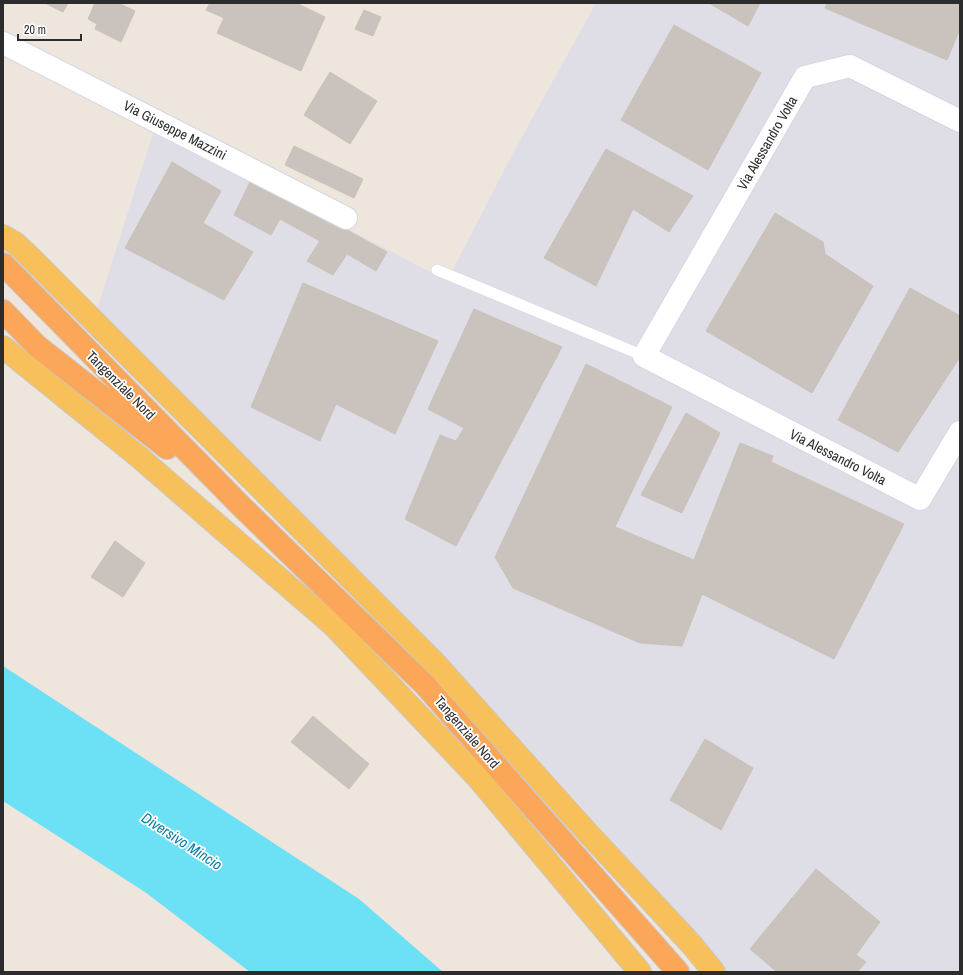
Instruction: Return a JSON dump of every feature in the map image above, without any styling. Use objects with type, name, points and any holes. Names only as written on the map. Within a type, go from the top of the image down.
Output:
[{"type":"highway","name":"Tangenziale Nord","points":[[3,264],[241,506],[425,685],[678,972]]},
{"type":"highway","name":"Tangenziale Nord","points":[[3,311],[37,346],[241,506]]},
{"type":"main road","points":[[3,236],[15,243],[31,258],[436,664],[587,832],[692,945],[714,972]]},
{"type":"main road","points":[[3,347],[139,457],[334,626],[478,778],[640,972]]},
{"type":"street","name":"Via Giuseppe Mazzini","points":[[3,43],[346,218]]},
{"type":"street","name":"Via Alessandro Volta","points":[[960,121],[850,66],[805,77],[644,356],[920,499],[960,432]]},
{"type":"lane","name":"Via Alessandro Volta","points":[[438,270],[644,356]]},
{"type":"shaded area","points":[[596,3],[960,3],[960,972],[727,972],[703,941],[464,677],[95,316],[155,127],[447,281],[512,155]]},
{"type":"water","name":"Diversivo Mincio","points":[[3,666],[359,899],[443,972],[250,972],[145,892],[3,801]]},
{"type":"building","points":[[45,3],[68,3],[63,12]]},
{"type":"building","points":[[95,3],[118,3],[135,11],[121,42],[95,29],[97,24],[88,19]]},
{"type":"building","points":[[210,3],[231,3],[224,18],[206,10]]},
{"type":"building","points":[[231,3],[296,3],[325,17],[301,71],[217,33]]},
{"type":"building","points":[[709,3],[760,3],[748,26]]},
{"type":"building","points":[[827,3],[960,3],[960,29],[947,60],[825,8]]},
{"type":"building","points":[[364,10],[381,17],[373,36],[355,29]]},
{"type":"building","points":[[674,25],[761,73],[708,170],[621,120]]},
{"type":"building","points":[[330,72],[377,101],[350,144],[304,115]]},
{"type":"building","points":[[294,146],[363,179],[354,198],[285,165]]},
{"type":"building","points":[[606,149],[693,196],[669,232],[633,209],[596,286],[544,258]]},
{"type":"building","points":[[172,162],[221,191],[203,223],[253,252],[224,300],[125,248]]},
{"type":"building","points":[[252,178],[387,252],[376,271],[347,254],[333,275],[307,261],[320,241],[280,219],[271,235],[234,215]]},
{"type":"building","points":[[775,213],[823,242],[825,254],[873,286],[812,393],[706,331]]},
{"type":"building","points":[[303,283],[438,341],[395,434],[336,404],[320,441],[251,407]]},
{"type":"building","points":[[910,288],[960,316],[960,357],[898,452],[838,420]]},
{"type":"building","points":[[474,309],[562,347],[456,546],[405,519],[440,435],[456,441],[464,428],[428,409]]},
{"type":"building","points":[[586,364],[672,407],[615,527],[694,560],[740,443],[773,456],[771,462],[904,524],[834,659],[702,594],[682,646],[640,643],[513,588],[495,557]]},
{"type":"building","points":[[686,413],[720,433],[682,513],[641,495]]},
{"type":"building","points":[[115,541],[145,563],[123,597],[91,577]]},
{"type":"building","points":[[313,716],[369,764],[349,789],[291,742]]},
{"type":"building","points":[[705,739],[753,768],[721,830],[670,800]]},
{"type":"building","points":[[816,869],[880,922],[856,955],[866,962],[857,972],[777,972],[750,949]]}]
